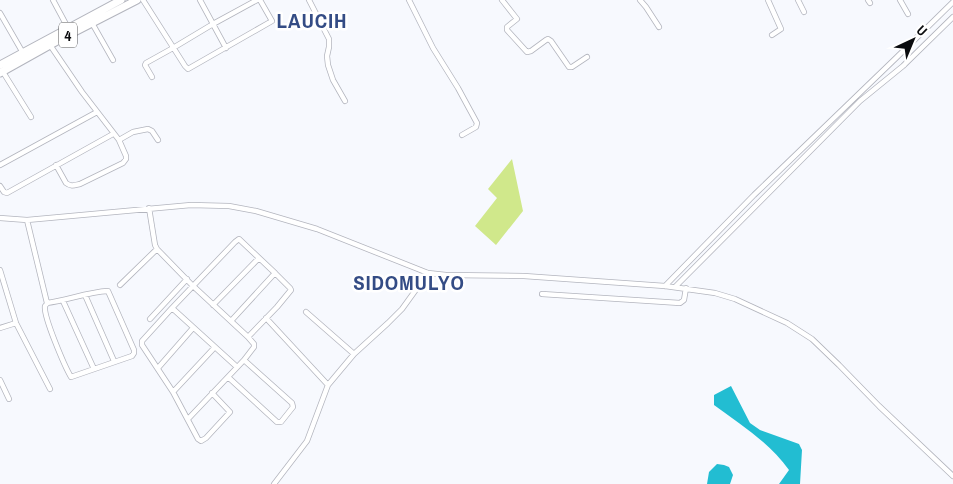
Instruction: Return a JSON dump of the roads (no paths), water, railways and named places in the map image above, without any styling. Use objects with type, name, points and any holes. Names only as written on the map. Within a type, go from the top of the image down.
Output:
[{"type":"highway","name":"4","points":[[1,70],[22,53],[121,0]]},
{"type":"highway","name":"4","points":[[1,70],[137,0]]},
{"type":"street","points":[[53,0],[68,28]]},
{"type":"street","points":[[143,0],[173,48],[188,69],[272,21],[259,0],[213,24],[173,48],[146,63],[145,66],[152,77]]},
{"type":"street","points":[[200,0],[226,48]]},
{"type":"street","points":[[309,0],[329,39],[328,65],[345,101]]},
{"type":"street","points":[[409,0],[477,123],[476,127],[462,135]]},
{"type":"street","points":[[502,0],[516,19],[507,27],[507,30],[527,52],[531,52],[548,40],[551,41],[569,67],[587,57]]},
{"type":"street","points":[[640,0],[659,27]]},
{"type":"street","points":[[768,0],[781,29],[772,35]]},
{"type":"street","points":[[798,0],[804,12]]},
{"type":"street","points":[[900,0],[908,14]]},
{"type":"street","points":[[665,286],[953,2]]},
{"type":"street","points":[[0,13],[22,53]]},
{"type":"street","points":[[675,287],[860,101],[903,66],[953,17]]},
{"type":"street","points":[[92,23],[113,60]]},
{"type":"street","points":[[50,44],[97,112],[119,140],[126,154],[125,161],[80,184],[69,185],[66,183],[56,165]]},
{"type":"street","points":[[896,58],[903,66]]},
{"type":"street","points":[[1,70],[31,117]]},
{"type":"street","points":[[0,165],[97,112]]},
{"type":"street","points":[[119,140],[133,132],[148,129],[152,131],[158,140]]},
{"type":"street","points":[[0,186],[7,193],[113,134]]},
{"type":"street","points":[[786,165],[791,170]]},
{"type":"street","points":[[0,218],[27,220],[149,208],[200,205],[229,206],[256,211],[317,229],[428,273],[524,276],[665,286],[715,293],[735,299],[787,323],[812,340],[953,476]]},
{"type":"street","points":[[149,208],[157,249],[192,285],[248,337],[254,347],[188,419]]},
{"type":"street","points":[[27,220],[47,303],[45,306],[50,330],[70,376],[73,377],[132,356],[134,352],[108,290],[47,303]]},
{"type":"street","points":[[212,393],[230,410],[229,414],[202,441],[198,439],[158,368],[142,348],[142,341],[192,285],[238,239],[290,288],[248,337]]},
{"type":"street","points":[[120,286],[157,249]]},
{"type":"street","points":[[213,305],[259,258]]},
{"type":"street","points":[[0,270],[1,279],[16,322],[50,390]]},
{"type":"street","points":[[231,321],[275,273]]},
{"type":"street","points":[[274,484],[307,441],[328,386],[354,354],[402,309],[428,273]]},
{"type":"street","points":[[150,319],[187,279]]},
{"type":"street","points":[[542,294],[680,303],[684,300],[686,288]]},
{"type":"street","points":[[84,295],[114,361]]},
{"type":"street","points":[[62,301],[94,369]]},
{"type":"street","points":[[172,308],[237,367]]},
{"type":"street","points":[[306,312],[354,354]]},
{"type":"street","points":[[266,318],[328,386]]},
{"type":"street","points":[[0,328],[16,322]]},
{"type":"street","points":[[158,368],[193,328]]},
{"type":"street","points":[[173,392],[215,347]]},
{"type":"street","points":[[228,377],[277,422],[281,422],[293,407],[292,403],[244,360]]},
{"type":"street","points":[[0,380],[9,399]]},
{"type":"water","points":[[731,386],[750,423],[760,430],[799,444],[802,450],[800,484],[779,484],[789,470],[781,460],[754,434],[714,405],[714,395]]},
{"type":"water","points":[[717,464],[729,467],[733,475],[730,484],[707,484],[709,472]]},
{"type":"district","name":"LAUCIH","points":[[312,20]]},
{"type":"district","name":"SIDOMULYO","points":[[409,282]]}]
